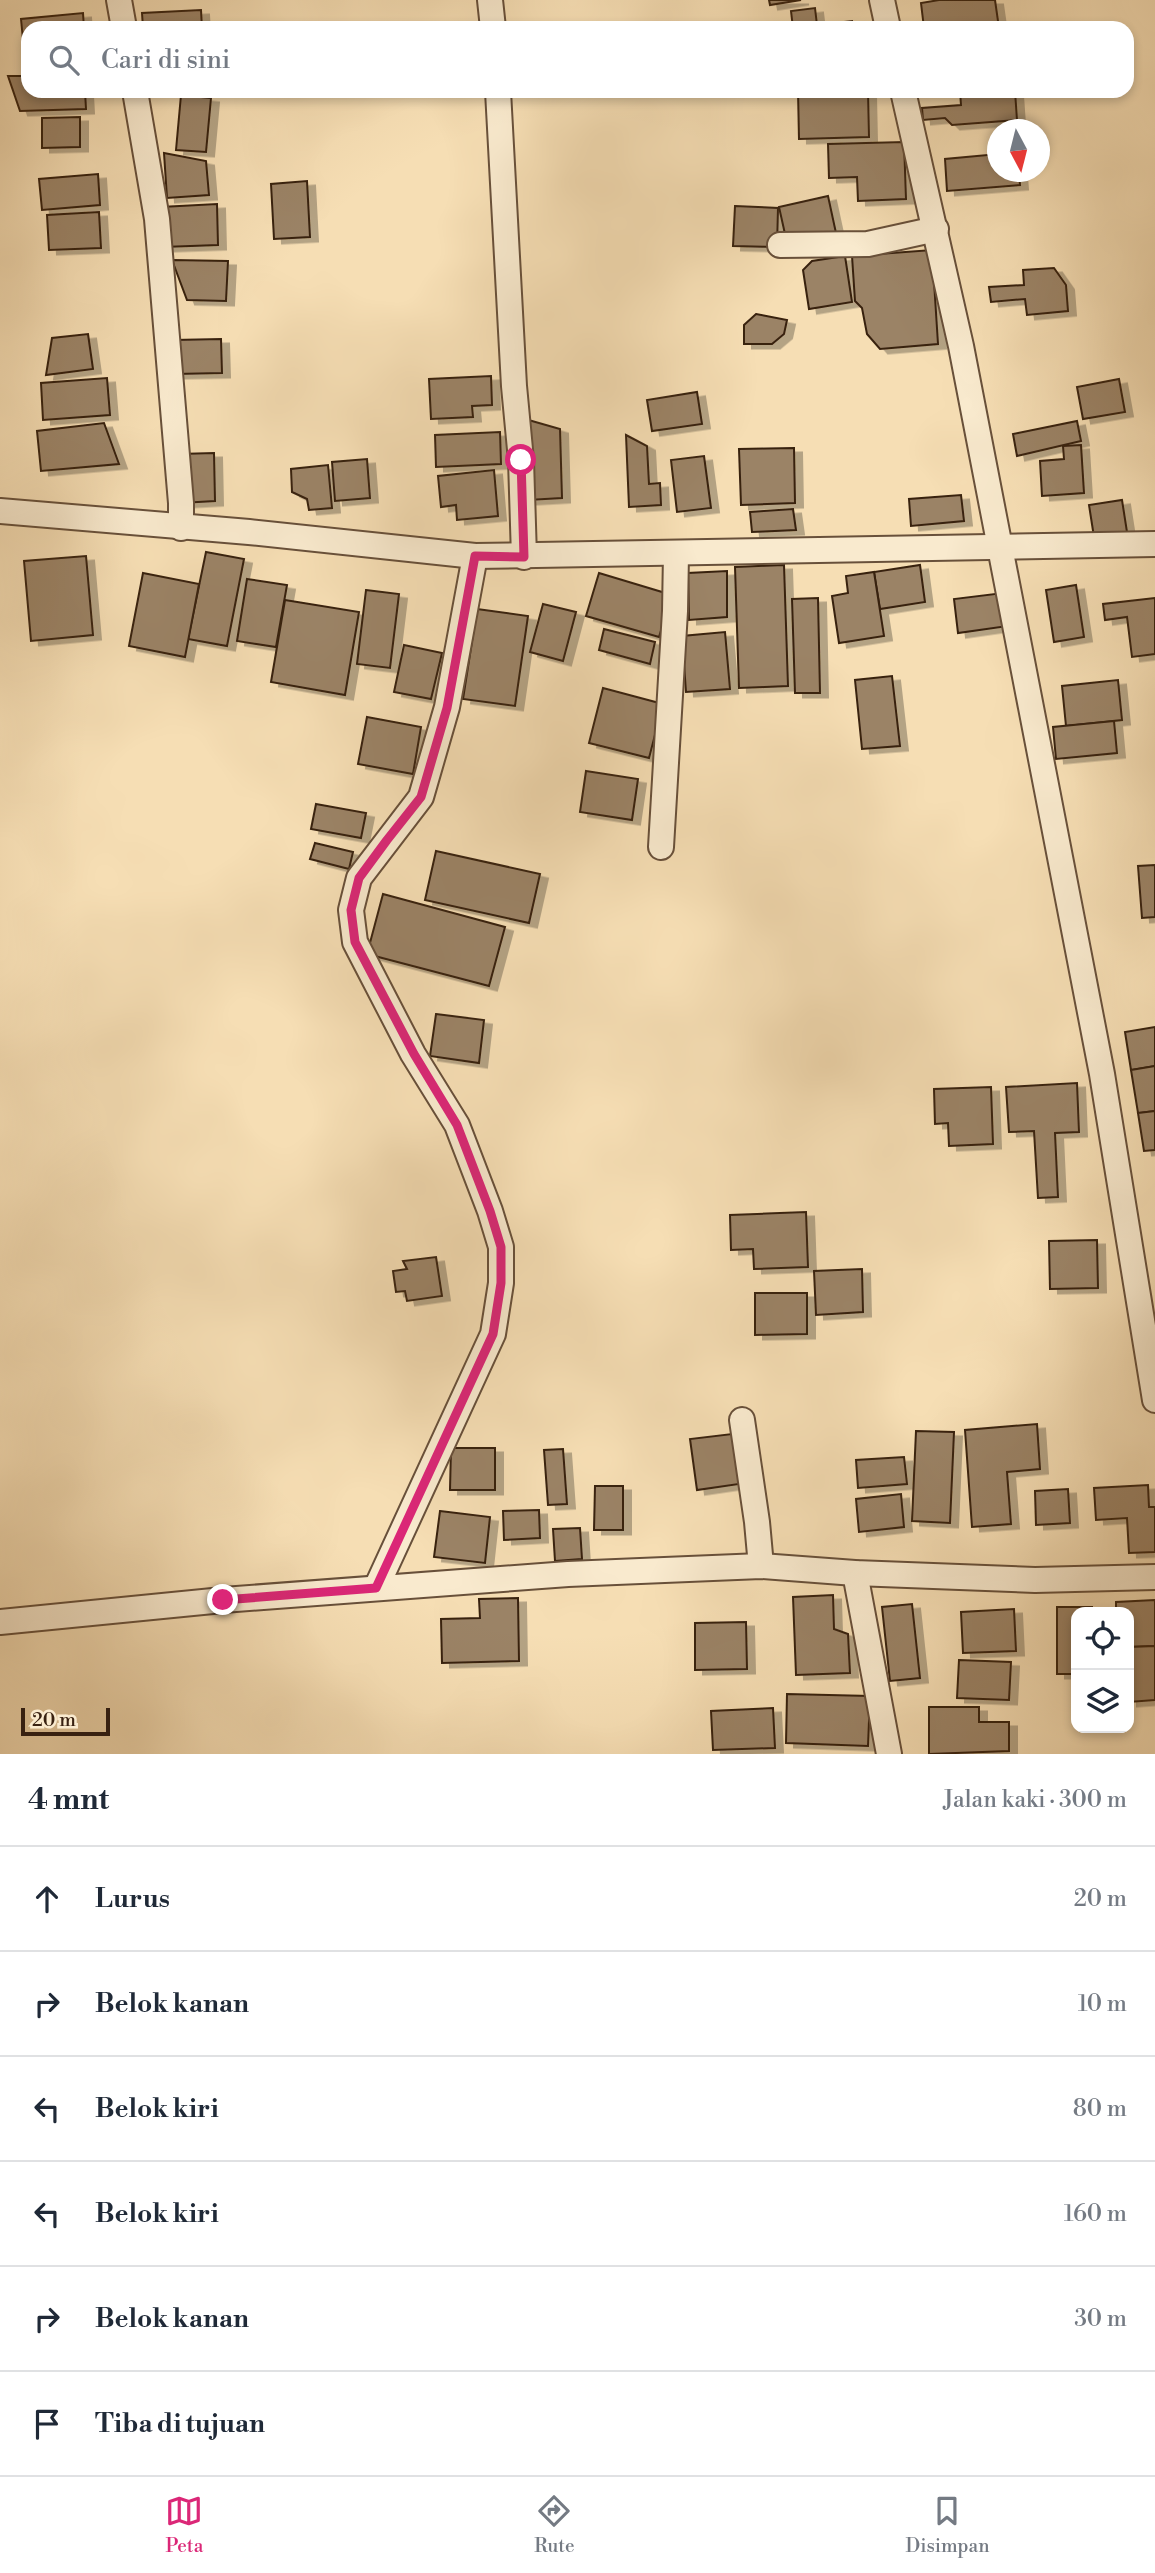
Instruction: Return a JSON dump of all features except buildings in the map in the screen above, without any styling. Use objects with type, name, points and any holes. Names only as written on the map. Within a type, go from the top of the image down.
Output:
[{"type":"street","points":[[119,0],[123,21]]},
{"type":"street","points":[[490,0],[492,21]]},
{"type":"street","points":[[882,0],[886,21]]},
{"type":"street","points":[[136,98],[157,219],[181,528]]},
{"type":"street","points":[[498,98],[514,386],[521,460],[524,557]]},
{"type":"street","points":[[905,98],[936,229],[1001,547],[1102,1074],[1155,1400]]},
{"type":"street","points":[[780,245],[868,244],[936,229]]},
{"type":"street","points":[[0,511],[475,556],[1155,544]]},
{"type":"street","points":[[661,847],[676,554]]},
{"type":"street","points":[[376,1588],[493,1334],[501,1283],[501,1247],[457,1125],[414,1054],[355,942],[351,910],[359,878],[421,797],[447,708],[475,556]]},
{"type":"street","points":[[742,1420],[761,1566]]},
{"type":"street","points":[[0,1622],[376,1588],[568,1574],[761,1566],[855,1573],[1035,1580],[1155,1577]]},
{"type":"street","points":[[855,1573],[888,1754]]},
{"type":"route","points":[[223,1600],[376,1588],[493,1334],[501,1283],[501,1247],[490,1211],[457,1125],[414,1054],[355,942],[351,910],[359,878],[421,797],[447,708],[475,556],[524,557],[521,460]]}]
